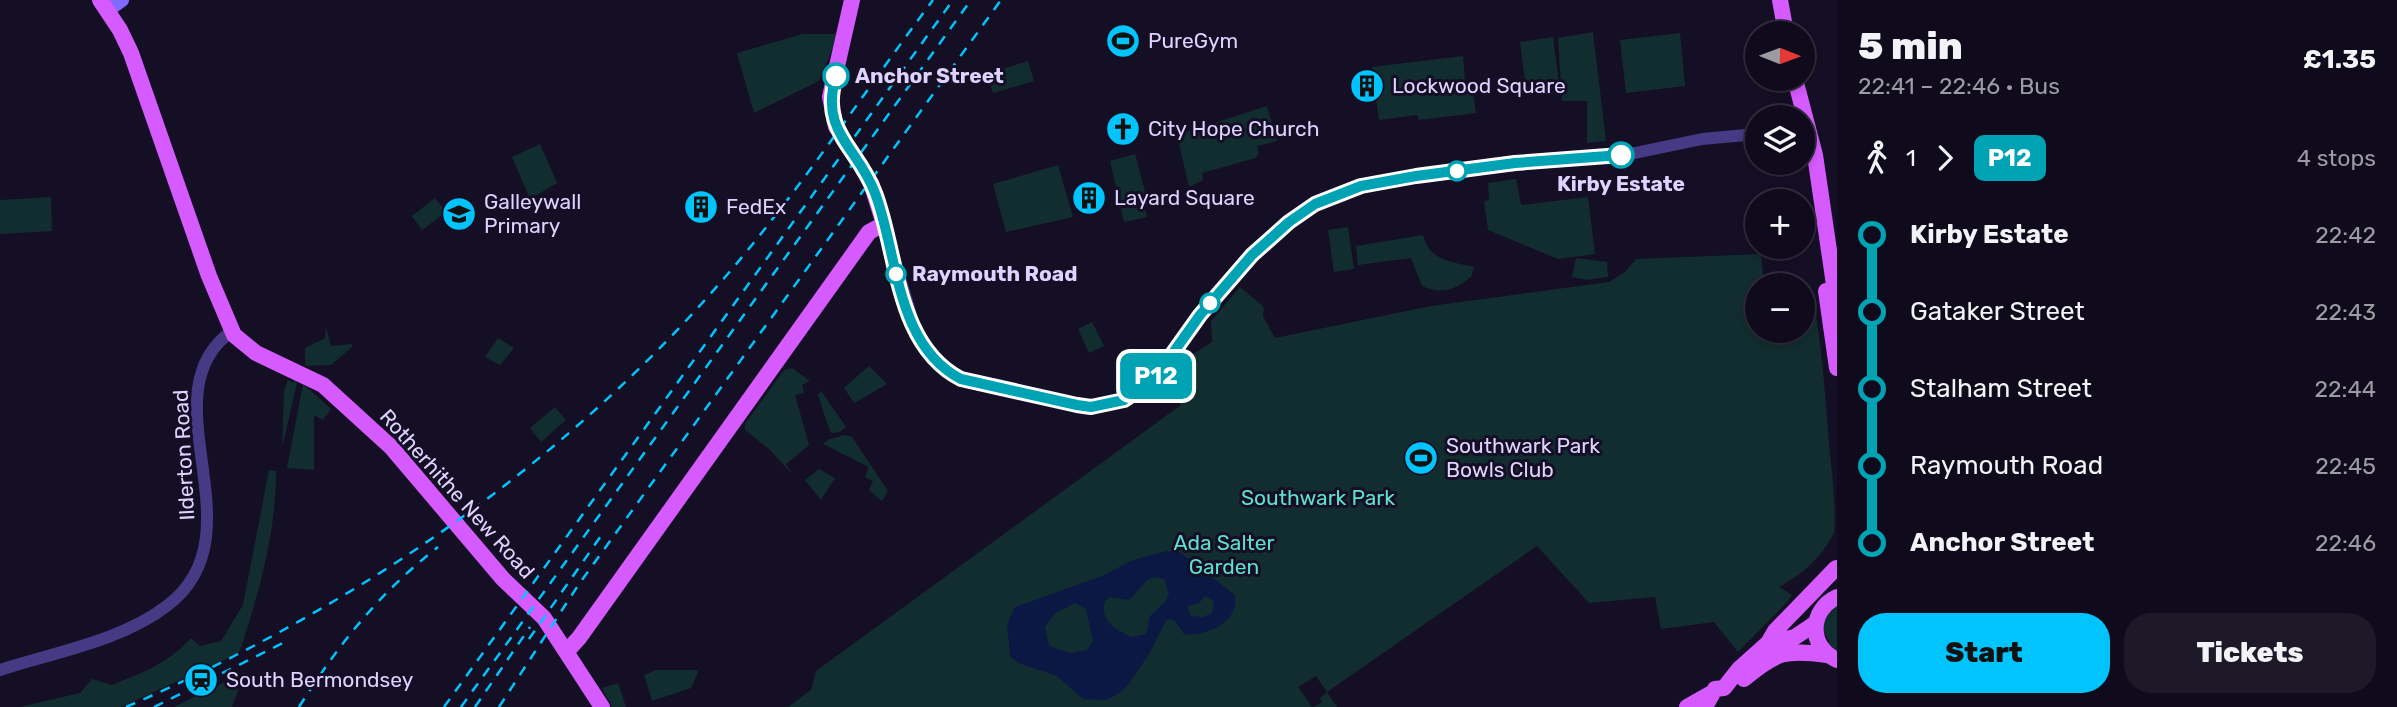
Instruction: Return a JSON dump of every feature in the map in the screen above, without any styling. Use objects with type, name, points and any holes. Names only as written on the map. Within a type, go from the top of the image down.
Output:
[{"type":"main road","points":[[104,5],[122,0]]},
{"type":"main road","points":[[836,127],[830,97],[852,0]]},
{"type":"main road","points":[[1771,0],[1775,21]]},
{"type":"main road","points":[[1780,0],[1784,21]]},
{"type":"main road","name":"Rotherhithe New Road","points":[[104,5],[124,37],[136,64],[208,276],[232,331],[256,353],[323,385],[391,447],[503,579],[544,618],[568,650],[602,707]]},
{"type":"main road","points":[[1815,155],[1837,305]]},
{"type":"main road","points":[[1809,175],[1837,368]]},
{"type":"main road","points":[[568,650],[869,232],[884,223],[872,183]]},
{"type":"main road","points":[[1768,643],[1795,637],[1815,623],[1837,567]]},
{"type":"main road","points":[[1715,696],[1837,567]]},
{"type":"main road","points":[[1823,607],[1837,597]]},
{"type":"main road","points":[[1815,623],[1817,639],[1833,661]]},
{"type":"main road","points":[[1686,707],[1715,696],[1745,678],[1765,661],[1784,652],[1833,661]]},
{"type":"street","points":[[884,223],[914,325],[926,348],[947,371],[971,382],[1091,407],[1124,400],[1144,389],[1206,307],[1252,255],[1299,214],[1331,196],[1361,186],[1416,176],[1515,163],[1635,153],[1702,139],[1745,135]]},
{"type":"street","name":"Ilderton Road","points":[[0,670],[138,624],[170,604],[186,585],[201,558],[208,530],[207,490],[197,408],[198,387],[211,354],[232,331]]},
{"type":"green space","points":[[1593,32],[1606,141],[1587,143],[1587,101],[1562,101],[1558,38]]},
{"type":"green space","points":[[1680,33],[1685,86],[1626,93],[1620,40]]},
{"type":"green space","points":[[803,34],[836,34],[819,81],[754,113],[737,53]]},
{"type":"green space","points":[[1553,37],[1560,91],[1527,95],[1520,42]]},
{"type":"green space","points":[[1463,56],[1465,82],[1471,81],[1476,113],[1419,120],[1417,115],[1379,120],[1372,67]]},
{"type":"green space","points":[[1028,61],[1034,81],[993,93],[987,74]]},
{"type":"green space","points":[[1267,106],[1277,141],[1257,146],[1259,153],[1256,158],[1202,173],[1203,180],[1189,187],[1177,135]]},
{"type":"green space","points":[[540,144],[557,183],[530,199],[512,157]]},
{"type":"green space","points":[[1135,154],[1148,203],[1131,208],[1144,205],[1147,217],[1124,222],[1110,161]]},
{"type":"green space","points":[[1058,165],[1073,217],[1006,232],[993,184]]},
{"type":"green space","points":[[1516,179],[1521,205],[1588,197],[1595,254],[1558,259],[1488,230],[1484,201],[1489,200],[1488,183]]},
{"type":"green space","points":[[51,197],[52,231],[0,234],[0,200]]},
{"type":"green space","points":[[435,198],[446,212],[422,230],[412,216]]},
{"type":"green space","points":[[1348,227],[1354,269],[1334,272],[1328,230]]},
{"type":"green space","points":[[1423,235],[1430,250],[1442,259],[1474,267],[1471,277],[1442,291],[1422,286],[1411,258],[1358,265],[1356,246]]},
{"type":"green space","name":"Southwark Park","points":[[1745,255],[1745,259],[1761,259],[1763,273],[1745,273],[1745,343],[1815,343],[1816,314],[1833,482],[1834,532],[1811,564],[1779,587],[1792,595],[1788,601],[1738,652],[1714,622],[1661,629],[1655,597],[1589,603],[1537,546],[1327,692],[1316,676],[1298,687],[1312,707],[788,707],[811,690],[816,671],[1181,405],[1165,386],[1189,353],[1193,354],[1212,342],[1211,321],[1240,287],[1264,307],[1263,316],[1275,338],[1431,306],[1609,282],[1625,272],[1636,259]]},
{"type":"green space","points":[[1576,258],[1607,262],[1608,277],[1587,280],[1572,277]]},
{"type":"green space","points":[[1092,322],[1104,346],[1089,353],[1078,329]]},
{"type":"green space","points":[[326,327],[331,346],[352,344],[352,347],[331,365],[305,366],[305,348],[325,338]]},
{"type":"green space","points":[[498,338],[514,348],[500,365],[485,357]]},
{"type":"green space","points":[[869,366],[887,384],[854,403],[844,388]]},
{"type":"green space","points":[[792,368],[810,381],[802,385],[804,393],[795,395],[809,445],[786,464],[792,474],[769,449],[745,430],[745,424],[784,370]]},
{"type":"green space","points":[[294,379],[297,383],[282,448],[284,391],[288,380],[294,383]]},
{"type":"green space","points":[[303,384],[331,409],[323,420],[314,415],[314,470],[287,468]]},
{"type":"green space","points":[[821,391],[846,427],[840,432],[830,431],[818,395]]},
{"type":"green space","points":[[555,407],[566,420],[541,442],[530,428]]},
{"type":"green space","points":[[845,435],[852,437],[888,491],[882,501],[869,490],[873,481],[865,477],[869,467],[823,444],[829,439]]},
{"type":"green space","points":[[819,469],[835,478],[821,500],[805,480]]},
{"type":"green space","points":[[269,470],[276,471],[270,540],[239,653],[121,707],[20,707],[80,693],[92,679],[112,685],[123,681],[164,661],[191,638],[200,646],[221,641],[243,605]]},
{"type":"green space","points":[[1837,602],[1837,656],[1826,644],[1829,641],[1819,623]]},
{"type":"green space","points":[[656,670],[698,672],[691,688],[652,701],[644,675]]},
{"type":"green space","points":[[245,672],[232,707],[174,707]]},
{"type":"green space","points":[[618,683],[626,707],[612,707],[602,688]]},
{"type":"green space","points":[[1327,692],[1337,707],[1314,707],[1322,702],[1320,698]]},
{"type":"water","points":[[1166,551],[1179,552],[1206,572],[1206,577],[1210,576],[1235,595],[1232,613],[1220,626],[1193,634],[1184,634],[1174,620],[1166,620],[1149,654],[1128,685],[1105,700],[1083,699],[1057,676],[1018,663],[1010,656],[1007,624],[1015,607],[1102,576],[1133,560]],"holes":[[[1154,577],[1164,579],[1169,593],[1165,602],[1150,616],[1146,634],[1131,637],[1110,624],[1105,614],[1105,601],[1110,597],[1130,600],[1147,580]],[[1205,596],[1214,601],[1212,613],[1203,617],[1191,616],[1187,606],[1199,603]],[[1075,603],[1086,609],[1093,641],[1087,650],[1070,653],[1049,646],[1045,627],[1055,613]]]},
{"type":"tunnel","points":[[836,127],[871,183]]},
{"type":"railway","points":[[126,707],[211,668],[293,625],[373,577],[450,526],[525,470],[596,410],[663,345],[754,243],[933,0]]},
{"type":"railway","points":[[444,707],[953,0]]},
{"type":"railway","points":[[461,707],[971,0]]},
{"type":"railway","points":[[499,707],[579,584],[1001,0]]},
{"type":"railway","points":[[529,639],[603,533]]},
{"type":"railway","points":[[299,707],[361,621],[397,582],[438,547]]},
{"type":"railway","points":[[475,707],[530,627]]},
{"type":"railway","points":[[154,707],[289,640]]},
{"type":"bus line","name":"P12","points":[[836,76],[830,97],[835,124],[872,183],[908,311],[926,348],[947,371],[961,379],[1091,407],[1124,400],[1144,389],[1153,381],[1212,300],[1252,255],[1299,214],[1331,196],[1361,186],[1438,173],[1515,163],[1621,155]]},
{"type":"place","name":"PureGym","points":[[1123,41]]},
{"type":"place","name":"Anchor Street","points":[[836,76]]},
{"type":"place","name":"Lockwood Square","points":[[1367,86]]},
{"type":"place","name":"City Hope Church","points":[[1123,129]]},
{"type":"place","name":"Kirby Estate","points":[[1621,155]]},
{"type":"place","name":"Layard Square","points":[[1089,198]]},
{"type":"place","name":"FedEx","points":[[701,207]]},
{"type":"place","name":"Galleywall Primary","points":[[459,214]]},
{"type":"place","name":"Raymouth Road","points":[[896,274]]},
{"type":"place","name":"Southwark Park Bowls Club","points":[[1421,458]]},
{"type":"place","name":"South Bermondsey","points":[[201,680]]},
{"type":"park label","name":"Ada Salter Garden","points":[[1224,555]]}]
